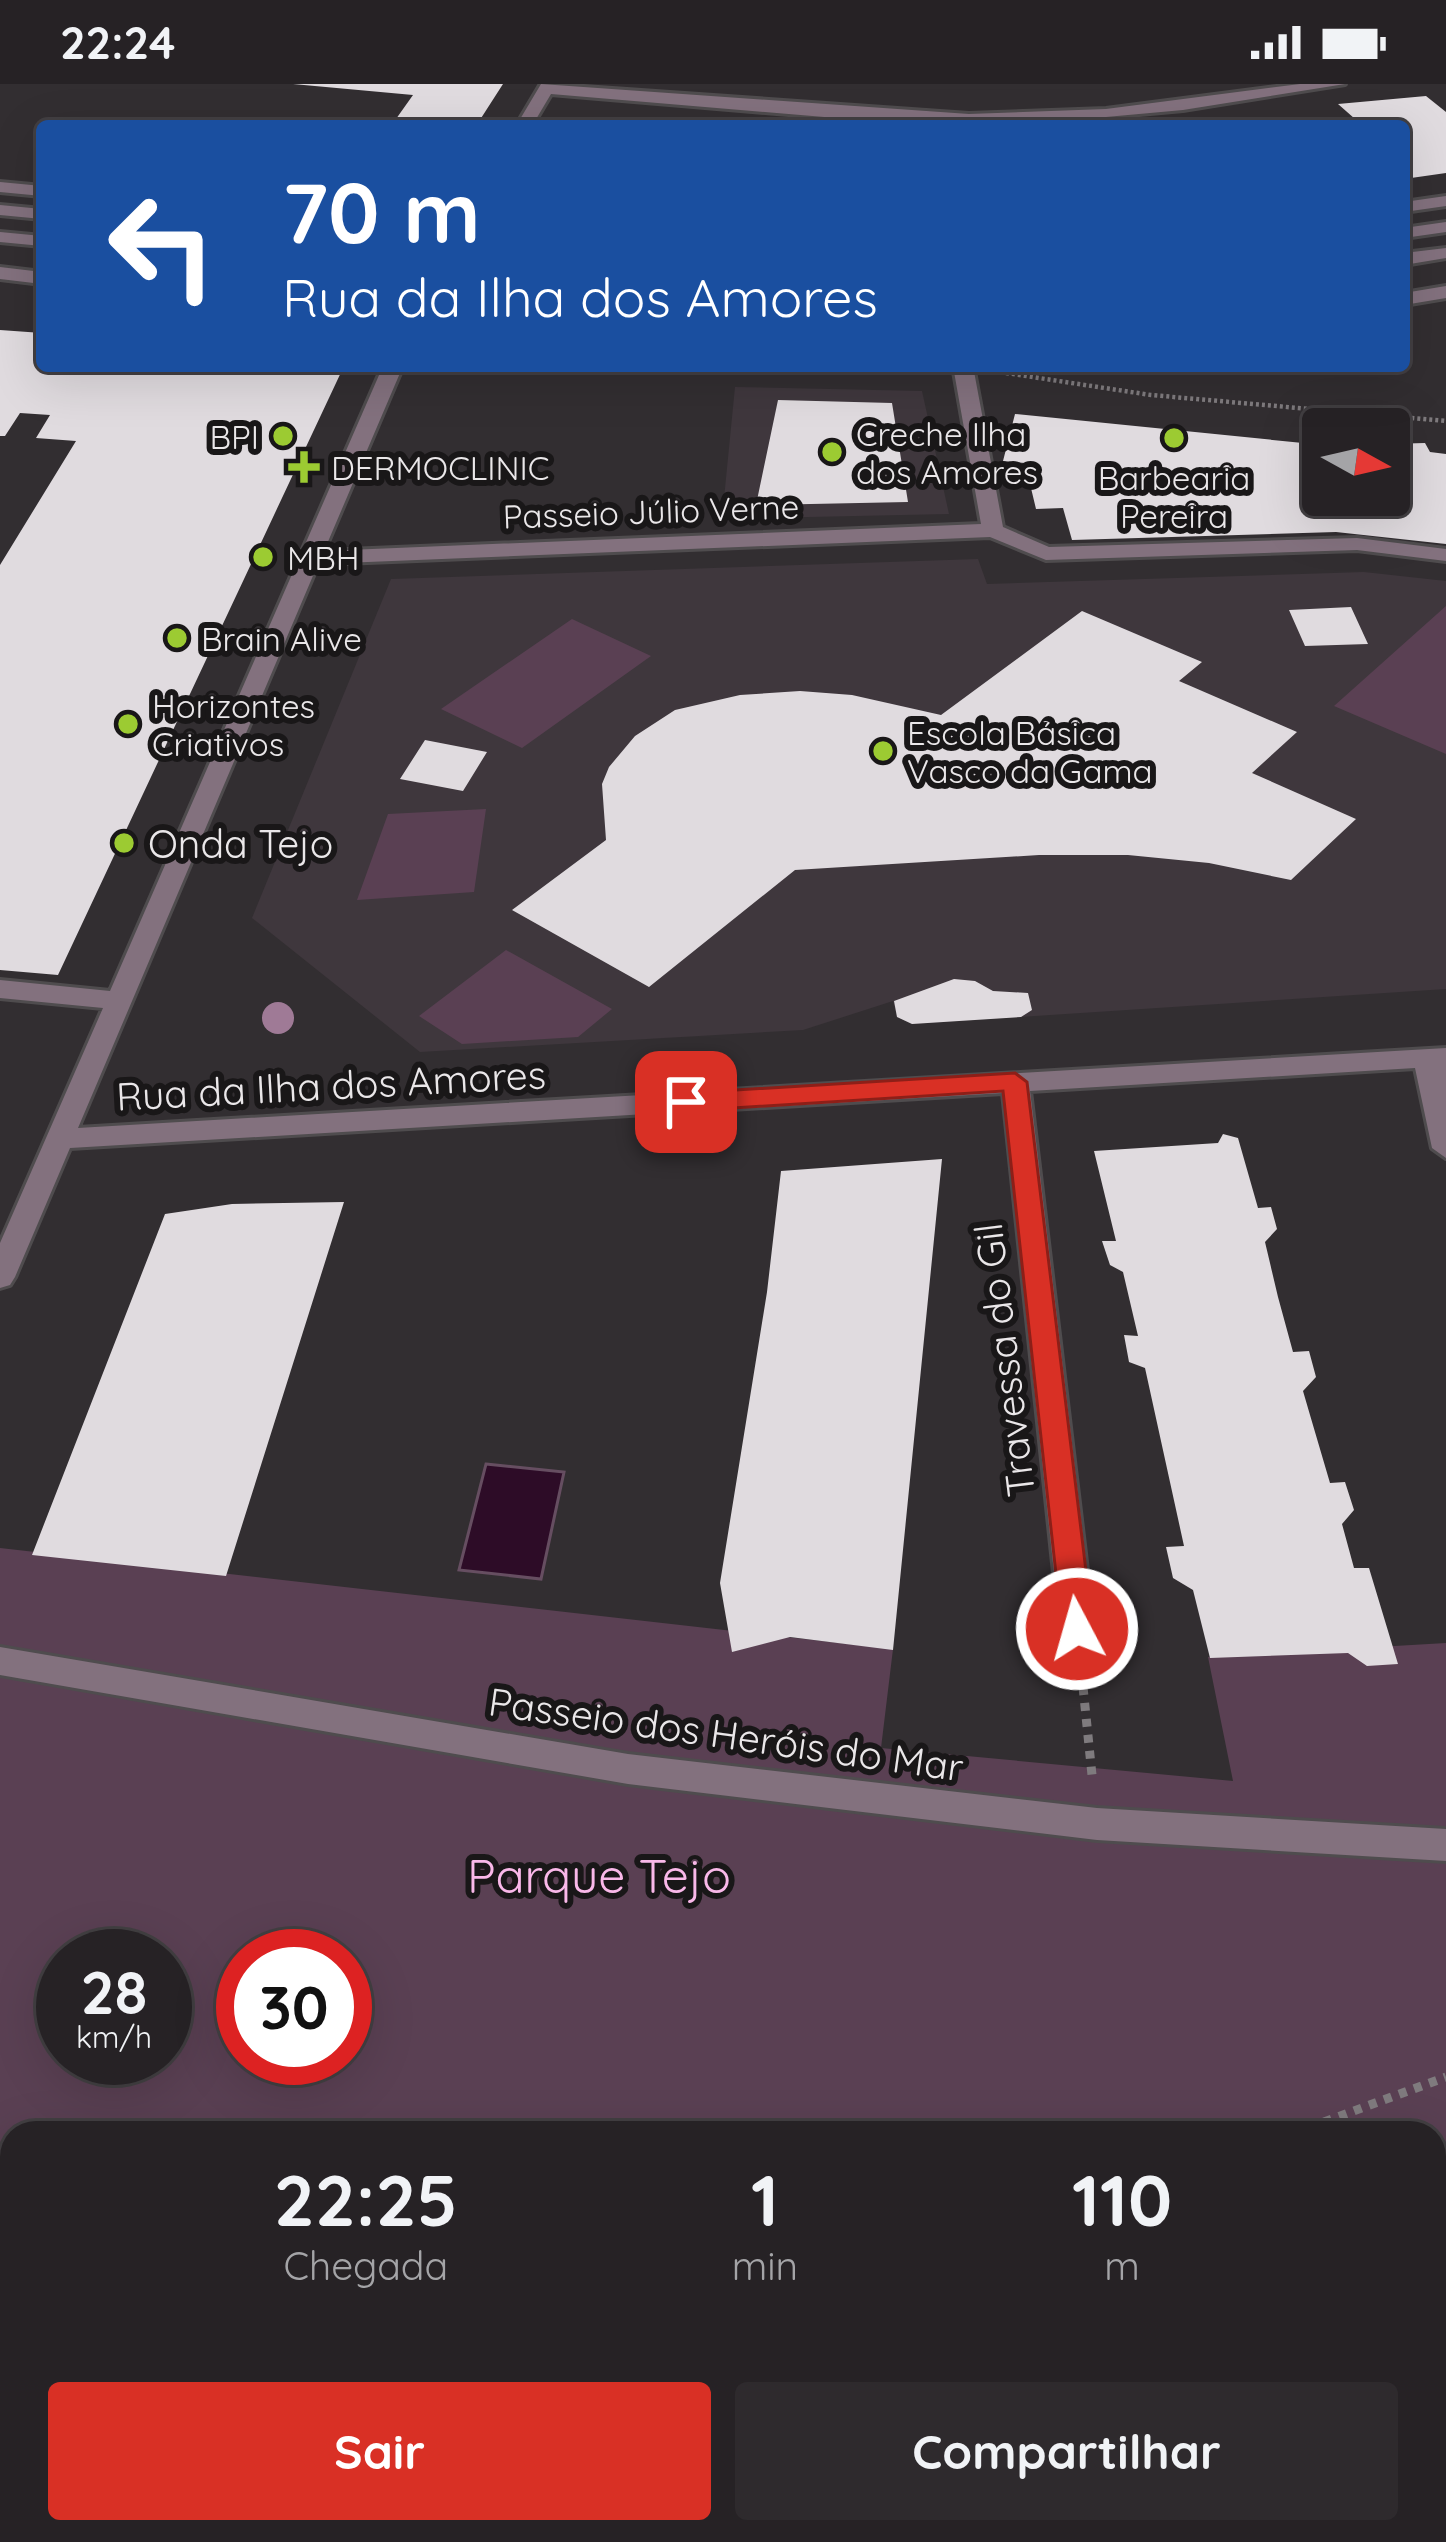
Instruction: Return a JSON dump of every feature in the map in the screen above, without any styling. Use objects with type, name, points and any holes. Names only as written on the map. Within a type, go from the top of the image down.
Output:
[{"type":"street","points":[[528,120],[548,87],[886,117],[1028,119],[1097,115],[1337,84]]},
{"type":"street","points":[[0,187],[36,190]]},
{"type":"street","points":[[1410,206],[1446,201]]},
{"type":"street","points":[[0,210],[36,213]]},
{"type":"street","points":[[1410,231],[1446,226]]},
{"type":"street","points":[[0,237],[36,240]]},
{"type":"street","points":[[1410,258],[1446,253]]},
{"type":"street","points":[[0,274],[36,277]]},
{"type":"street","points":[[1410,298],[1446,292]]},
{"type":"street","name":"Rua da Ilha dos Amores","points":[[390,372],[60,1139],[1436,1057]]},
{"type":"street","points":[[964,372],[993,530]]},
{"type":"street","name":"Passeio Júlio Verne","points":[[311,558],[993,530],[1046,554],[1357,544],[1446,555]]},
{"type":"street","points":[[0,989],[121,1001]]},
{"type":"street","points":[[1436,1057],[1446,1148]]},
{"type":"street","name":"Travessa do Gil","points":[[1015,1082],[1077,1629]]},
{"type":"street","points":[[0,1277],[60,1139]]},
{"type":"street","name":"Passeio dos Heróis do Mar","points":[[0,1661],[628,1769],[1097,1824],[1446,1845]]},
{"type":"path","points":[[1003,372],[1151,394],[1446,421]]},
{"type":"path","points":[[1077,1629],[1097,1824]]},
{"type":"path","points":[[1327,2121],[1446,2077]]},
{"type":"shaded area","name":"Creche Ilha dos Amores","points":[[735,387],[922,391],[949,514],[722,519]]},
{"type":"shaded area","name":"Escola Básica Vasco da Gama","points":[[978,559],[987,584],[1364,572],[1446,581],[1446,989],[912,1024],[897,1017],[893,1001],[803,1030],[420,1052],[252,918],[391,579]]},
{"type":"shaded area","points":[[486,1464],[564,1472],[541,1579],[459,1570]]},
{"type":"green space","points":[[1446,606],[1446,754],[1334,706]]},
{"type":"green space","points":[[572,619],[651,656],[522,748],[441,709]]},
{"type":"green space","points":[[486,809],[474,892],[357,900],[388,814]]},
{"type":"green space","points":[[506,950],[612,1009],[578,1037],[462,1044],[419,1016]]},
{"type":"green space","name":"Parque Tejo","points":[[0,1548],[893,1649],[881,1748],[1233,1781],[1208,1657],[1446,1643],[1446,2121],[0,2121]]},
{"type":"building","points":[[293,84],[503,84],[480,120],[395,120],[413,95]]},
{"type":"building","points":[[1426,96],[1446,112],[1446,173],[1410,178],[1410,120],[1356,120],[1338,104]]},
{"type":"building","points":[[0,330],[36,333],[36,372],[341,372],[58,975],[0,970],[0,565],[76,441],[36,438],[50,415],[20,413],[5,436],[0,436]]},
{"type":"building","name":"Creche Ilha dos Amores","points":[[778,400],[892,403],[908,502],[756,505]]},
{"type":"building","points":[[1015,414],[1302,443],[1302,516],[1410,516],[1410,443],[1425,443],[1430,452],[1446,454],[1446,544],[1336,532],[1072,540],[1063,508],[1036,509],[1025,463],[1003,461]]},
{"type":"building","points":[[1351,607],[1368,644],[1305,646],[1289,610]]},
{"type":"building","points":[[1082,611],[1202,662],[1179,681],[1297,732],[1252,773],[1356,819],[1291,880],[1209,863],[1128,855],[1039,855],[795,870],[649,987],[512,910],[606,840],[602,784],[609,767],[635,736],[675,710],[740,695],[800,691],[852,695],[941,715]]},
{"type":"building","points":[[425,740],[487,752],[463,791],[400,779]]},
{"type":"building","points":[[954,979],[975,981],[993,991],[1028,993],[1032,1010],[1021,1017],[912,1024],[897,1017],[894,1001]]},
{"type":"building","points":[[1223,1134],[1238,1138],[1258,1208],[1271,1207],[1277,1229],[1265,1242],[1278,1297],[1293,1352],[1309,1351],[1316,1377],[1303,1391],[1330,1483],[1345,1482],[1354,1510],[1342,1524],[1354,1568],[1369,1568],[1398,1664],[1367,1666],[1348,1653],[1210,1658],[1193,1590],[1173,1578],[1166,1547],[1184,1546],[1145,1368],[1129,1362],[1124,1335],[1138,1336],[1123,1272],[1110,1265],[1102,1241],[1116,1241],[1094,1151],[1218,1143]]},
{"type":"building","points":[[942,1159],[893,1650],[790,1637],[732,1652],[720,1583],[767,1292],[781,1171]]},
{"type":"building","points":[[344,1202],[226,1576],[32,1555],[165,1214],[232,1204]]},
{"type":"place","name":"BPI","points":[[283,436]]},
{"type":"place","name":"Barbearia Pereira","points":[[1174,438]]},
{"type":"place","name":"Creche Ilha dos Amores","points":[[832,452]]},
{"type":"place","name":"DERMOCLINIC","points":[[304,467]]},
{"type":"place","name":"MBH","points":[[263,557]]},
{"type":"place","name":"Brain Alive","points":[[177,638]]},
{"type":"place","name":"Horizontes Criativos","points":[[128,724]]},
{"type":"place","name":"Escola Básica Vasco da Gama","points":[[883,751]]},
{"type":"place","name":"Onda Tejo","points":[[124,843]]},
{"type":"route","points":[[686,1102],[1015,1082],[1077,1629]]}]
